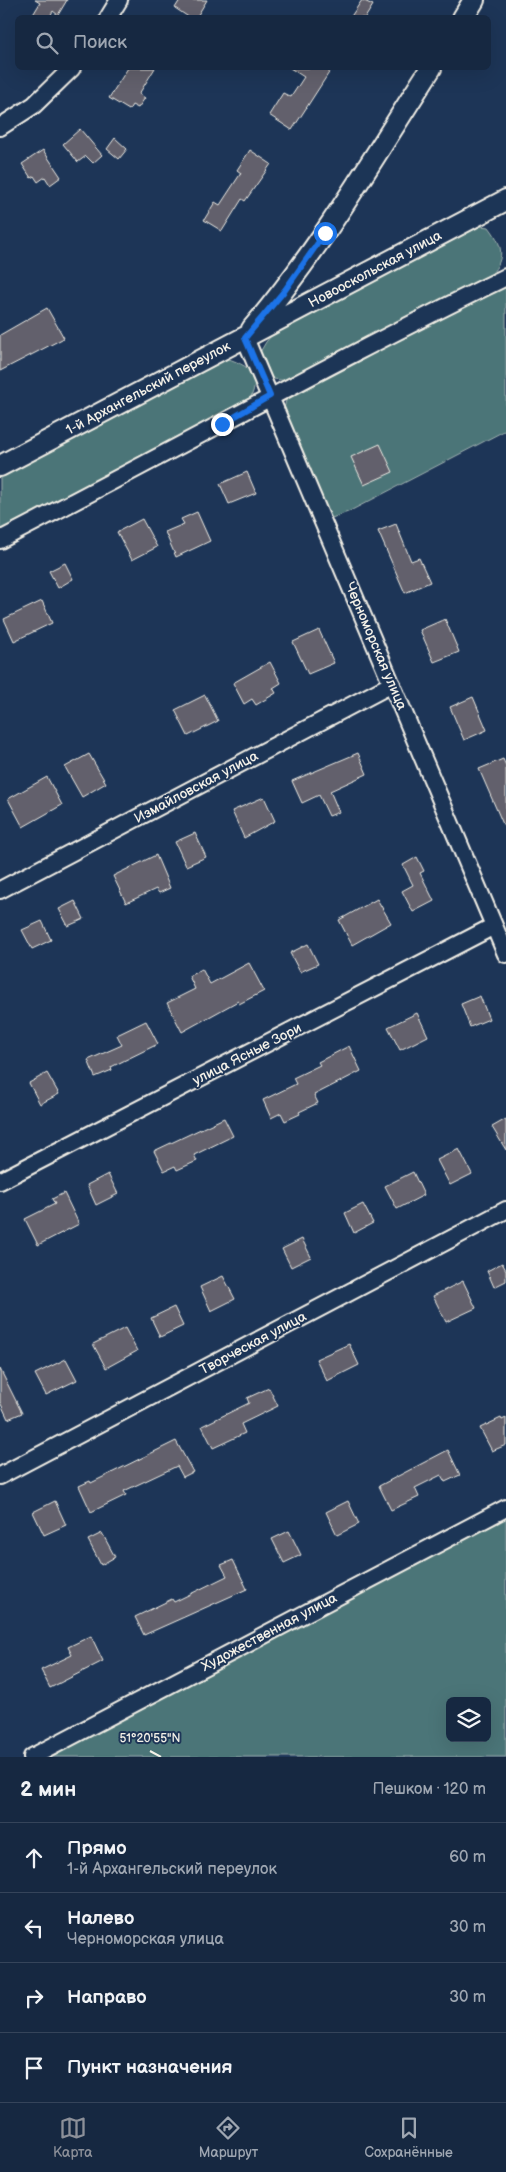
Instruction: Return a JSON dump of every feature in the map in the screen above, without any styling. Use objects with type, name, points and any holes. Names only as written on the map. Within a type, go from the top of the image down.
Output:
[{"type":"street","points":[[110,15],[119,0]]},
{"type":"street","points":[[465,15],[474,0]]},
{"type":"street","points":[[0,128],[34,104],[70,70]]},
{"type":"street","name":"1-й Архангельский переулок","points":[[0,466],[245,338],[285,290],[325,233],[430,70]]},
{"type":"street","name":"Новооскольская улица","points":[[245,338],[505,202]]},
{"type":"street","points":[[0,540],[222,424],[270,396],[506,276]]},
{"type":"street","name":"Черноморская улица","points":[[245,338],[506,954]]},
{"type":"street","name":"Измайловская улица","points":[[0,890],[392,684]]},
{"type":"street","name":"улица Ясные Зори","points":[[0,1181],[494,926]]},
{"type":"street","name":"Творческая улица","points":[[0,1476],[506,1210]]},
{"type":"street","name":"Художественная улица","points":[[32,1757],[506,1508]]},
{"type":"green space","points":[[471,225],[489,227],[495,235],[500,249],[501,256],[496,268],[483,282],[287,381],[274,379],[265,371],[259,354],[280,325]]},
{"type":"green space","points":[[506,287],[506,430],[348,512],[329,519],[283,412],[287,397],[494,290]]},
{"type":"green space","points":[[226,358],[244,366],[254,376],[254,389],[245,407],[0,534],[0,474]]},
{"type":"green space","points":[[506,1513],[506,1757],[38,1757]]},
{"type":"building","points":[[35,0],[67,0],[58,15],[53,11],[51,15],[33,15],[40,3]]},
{"type":"building","points":[[180,0],[207,0],[198,15],[186,15],[175,8]]},
{"type":"building","points":[[362,0],[373,5],[367,15],[352,15]]},
{"type":"building","points":[[127,70],[154,70],[139,94],[145,98],[138,108],[132,105],[129,110],[109,98]]},
{"type":"building","points":[[293,70],[331,70],[292,130],[269,115],[283,93],[291,97],[304,77]]},
{"type":"building","points":[[80,129],[102,155],[93,163],[86,156],[78,162],[63,144]]},
{"type":"building","points":[[115,138],[127,149],[119,159],[107,149]]},
{"type":"building","points":[[43,150],[61,177],[50,185],[45,177],[38,182],[34,176],[31,178],[22,164]]},
{"type":"building","points":[[250,150],[271,164],[245,201],[242,199],[222,231],[204,220],[215,202],[220,205],[241,173],[237,170]]},
{"type":"building","points":[[47,308],[64,338],[0,371],[0,335]]},
{"type":"building","points":[[380,444],[393,472],[364,485],[351,457]]},
{"type":"building","points":[[247,472],[256,493],[229,504],[220,484]]},
{"type":"building","points":[[197,512],[210,541],[176,557],[165,532],[184,524],[181,519]]},
{"type":"building","points":[[142,519],[157,547],[132,560],[117,532]]},
{"type":"building","points":[[396,524],[411,561],[419,558],[430,582],[405,593],[378,531]]},
{"type":"building","points":[[65,563],[73,579],[58,588],[49,571]]},
{"type":"building","points":[[42,601],[52,623],[14,641],[4,619]]},
{"type":"building","points":[[445,619],[459,652],[434,662],[420,630]]},
{"type":"building","points":[[319,630],[334,663],[308,674],[293,642]]},
{"type":"building","points":[[270,662],[281,683],[273,688],[276,693],[256,705],[252,699],[244,704],[233,683]]},
{"type":"building","points":[[205,695],[218,721],[188,736],[175,710]]},
{"type":"building","points":[[473,697],[487,730],[464,740],[450,707]]},
{"type":"building","points":[[358,753],[367,774],[330,791],[339,812],[329,816],[319,795],[302,803],[292,781]]},
{"type":"building","points":[[89,754],[106,783],[82,797],[65,767]]},
{"type":"building","points":[[503,759],[506,766],[506,831],[479,769]]},
{"type":"building","points":[[47,777],[62,805],[23,827],[8,799]]},
{"type":"building","points":[[264,797],[275,821],[244,838],[232,811]]},
{"type":"building","points":[[195,833],[206,857],[186,866],[175,842]]},
{"type":"building","points":[[156,855],[170,888],[159,893],[156,889],[126,903],[113,876]]},
{"type":"building","points":[[417,857],[424,871],[420,873],[434,901],[413,912],[402,891],[413,885],[403,865]]},
{"type":"building","points":[[377,899],[391,923],[352,945],[339,920]]},
{"type":"building","points":[[75,901],[84,919],[68,926],[59,909]]},
{"type":"building","points":[[42,921],[51,940],[32,949],[22,930]]},
{"type":"building","points":[[308,944],[318,964],[300,972],[290,953]]},
{"type":"building","points":[[249,963],[264,991],[239,1004],[238,1001],[182,1032],[167,1003],[195,989],[189,976],[202,969],[210,984]]},
{"type":"building","points":[[480,996],[489,1019],[470,1027],[461,1004]]},
{"type":"building","points":[[417,1013],[428,1036],[400,1050],[388,1027]]},
{"type":"building","points":[[146,1021],[158,1044],[111,1067],[112,1070],[95,1077],[88,1060],[122,1045],[117,1035]]},
{"type":"building","points":[[349,1046],[361,1071],[314,1095],[318,1103],[299,1112],[300,1114],[285,1121],[281,1113],[271,1118],[263,1100],[296,1084],[293,1078],[320,1065],[318,1062]]},
{"type":"building","points":[[47,1073],[59,1094],[40,1104],[29,1083]]},
{"type":"building","points":[[224,1118],[233,1136],[194,1155],[197,1161],[177,1170],[175,1166],[164,1171],[154,1151]]},
{"type":"building","points":[[506,1119],[506,1150],[492,1127]]},
{"type":"building","points":[[459,1149],[472,1174],[450,1185],[437,1160]]},
{"type":"building","points":[[413,1172],[424,1195],[397,1209],[385,1186]]},
{"type":"building","points":[[108,1174],[118,1194],[96,1205],[87,1185]]},
{"type":"building","points":[[64,1193],[79,1224],[38,1245],[25,1219],[55,1204],[52,1199]]},
{"type":"building","points":[[363,1204],[373,1223],[354,1233],[345,1213]]},
{"type":"building","points":[[302,1239],[311,1257],[291,1267],[282,1249]]},
{"type":"building","points":[[502,1263],[506,1270],[506,1281],[494,1287],[487,1271]]},
{"type":"building","points":[[223,1276],[235,1299],[211,1311],[200,1287]]},
{"type":"building","points":[[463,1281],[476,1308],[446,1322],[433,1296]]},
{"type":"building","points":[[174,1307],[183,1326],[160,1337],[151,1318]]},
{"type":"building","points":[[125,1328],[137,1351],[106,1368],[93,1344]]},
{"type":"building","points":[[349,1344],[359,1365],[327,1381],[316,1359]]},
{"type":"building","points":[[66,1359],[77,1380],[46,1395],[35,1374]]},
{"type":"building","points":[[0,1369],[22,1413],[8,1419],[0,1402]]},
{"type":"building","points":[[269,1388],[278,1406],[241,1424],[245,1433],[213,1448],[202,1426],[249,1403],[247,1398]]},
{"type":"building","points":[[501,1418],[502,1420],[506,1418],[506,1445],[492,1451],[480,1428]]},
{"type":"building","points":[[176,1441],[193,1472],[183,1477],[177,1466],[124,1491],[126,1495],[91,1512],[79,1486],[90,1481],[91,1483]]},
{"type":"building","points":[[448,1450],[460,1475],[445,1482],[441,1475],[415,1488],[419,1497],[391,1510],[379,1486]]},
{"type":"building","points":[[55,1501],[66,1525],[44,1535],[33,1512]]},
{"type":"building","points":[[348,1501],[359,1524],[337,1535],[326,1512]]},
{"type":"building","points":[[289,1531],[301,1555],[284,1563],[272,1539]]},
{"type":"building","points":[[102,1533],[115,1557],[101,1565],[88,1540]]},
{"type":"building","points":[[233,1560],[247,1589],[144,1635],[135,1617],[172,1599],[174,1602],[227,1576],[221,1565]]},
{"type":"building","points":[[91,1636],[103,1661],[50,1688],[41,1670],[72,1655],[68,1647]]},
{"type":"route","points":[[222,424],[270,396],[245,338],[285,290],[325,233]]}]
